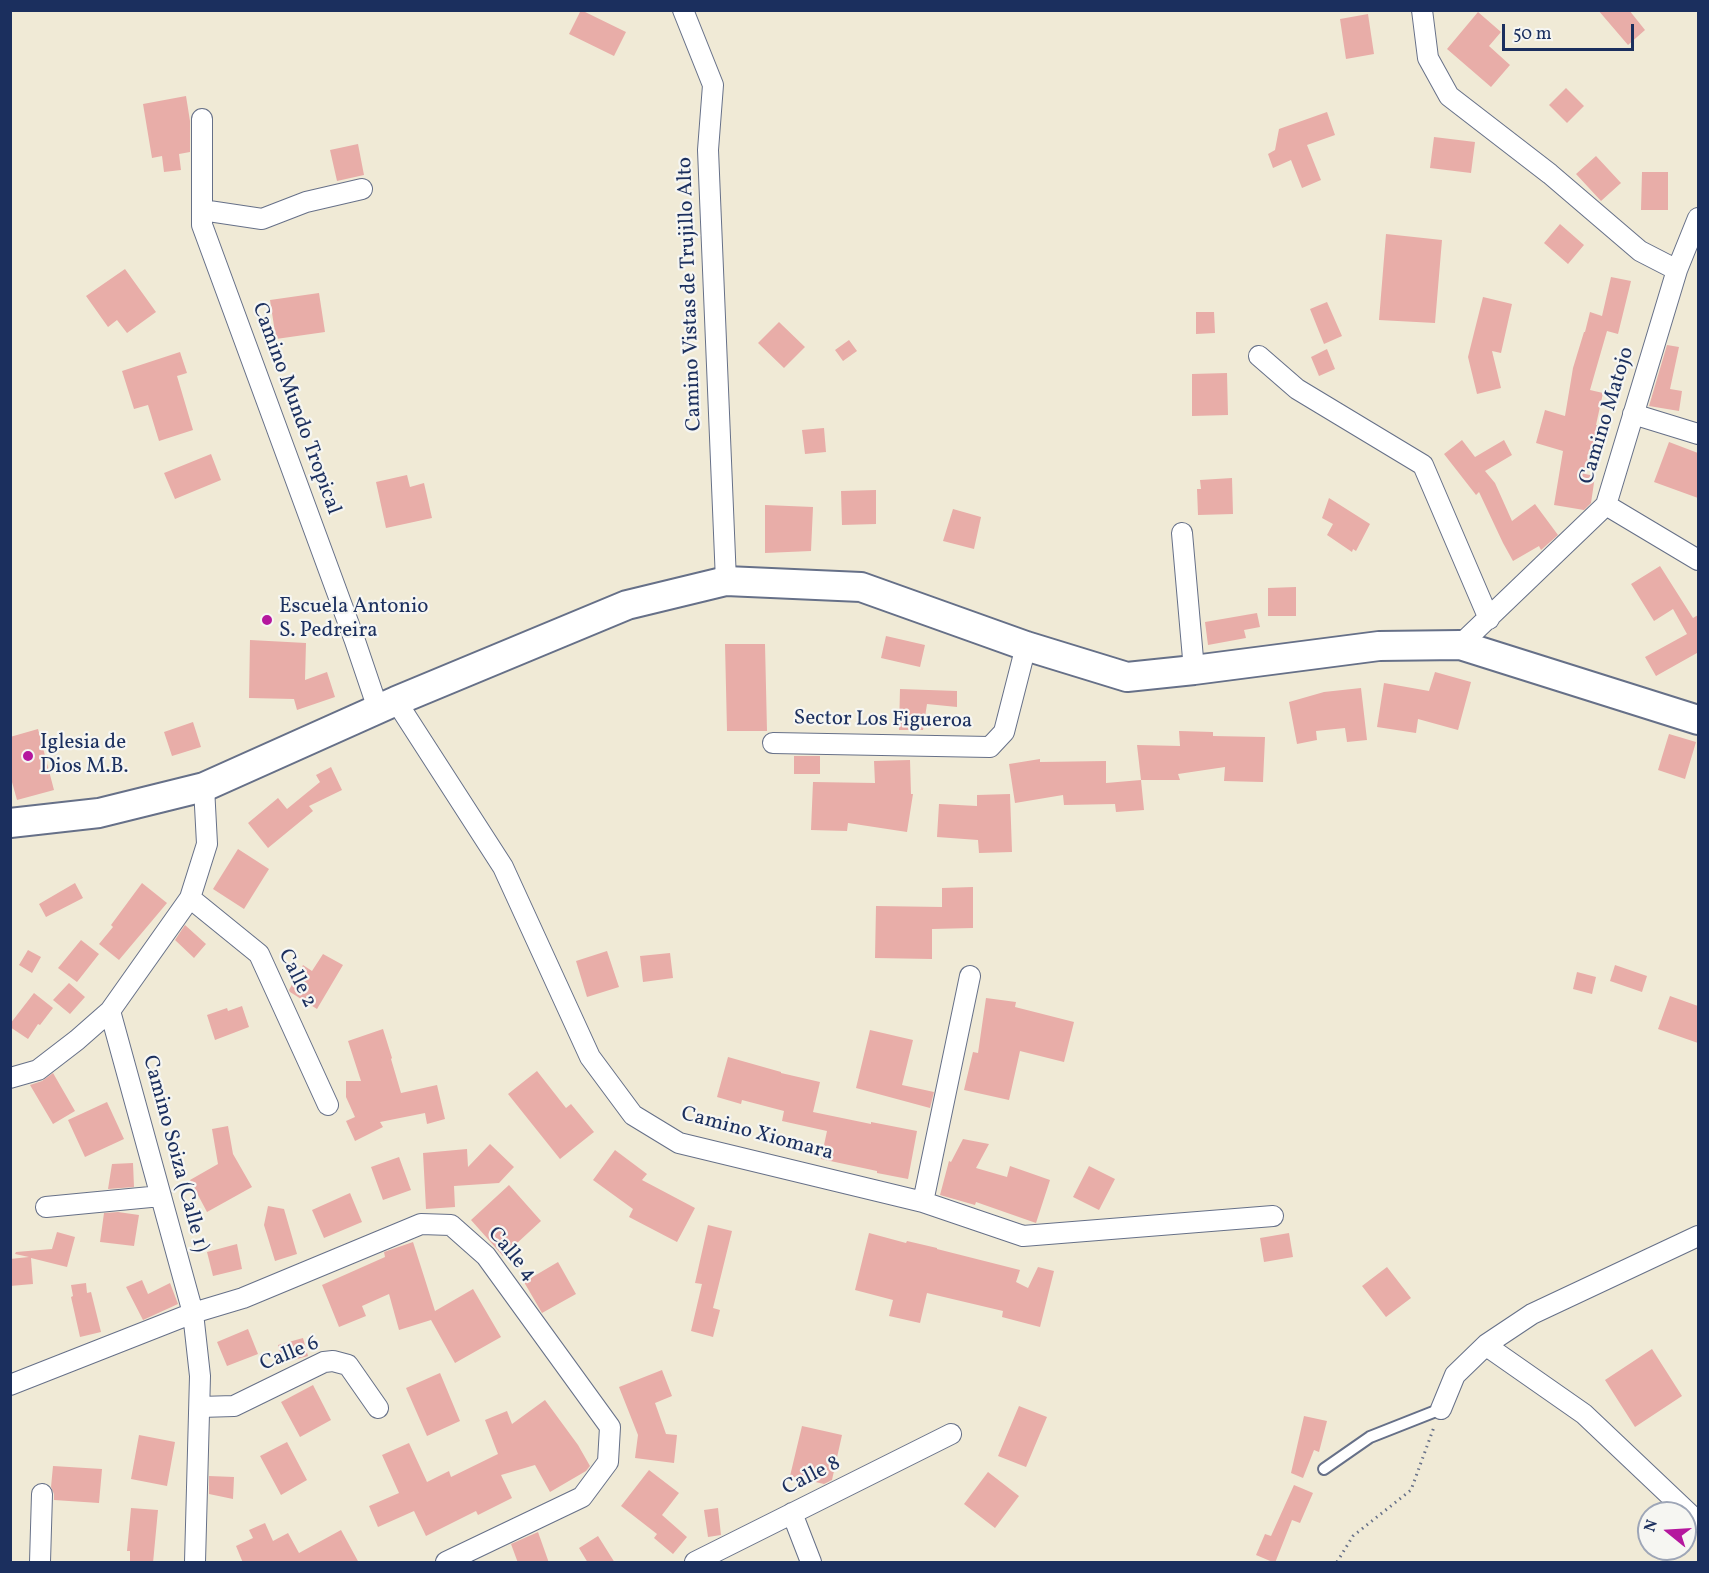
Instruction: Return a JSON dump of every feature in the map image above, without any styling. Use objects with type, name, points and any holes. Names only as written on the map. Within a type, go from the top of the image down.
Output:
[{"type":"street","name":"Camino Vistas de Trujillo Alto","points":[[683,10],[713,85],[708,150],[726,581]]},
{"type":"street","points":[[1422,10],[1428,58],[1449,96],[1550,174],[1640,251],[1677,270]]},
{"type":"street","name":"Camino Mundo Tropical","points":[[202,119],[202,225],[355,641],[387,705]]},
{"type":"street","points":[[202,210],[262,219],[306,202],[362,189]]},
{"type":"street","name":"Camino Matojo","points":[[1460,645],[1606,505],[1677,270],[1698,218]]},
{"type":"street","points":[[1259,356],[1297,389],[1423,465],[1489,619]]},
{"type":"street","points":[[1633,414],[1698,434]]},
{"type":"street","points":[[1606,505],[1698,560]]},
{"type":"street","points":[[1182,533],[1194,670]]},
{"type":"street","points":[[10,823],[99,813],[204,787],[387,705],[627,605],[726,581],[861,587],[1026,646],[1127,677],[1379,646],[1460,645],[1698,720]]},
{"type":"street","name":"Sector Los Figueroa","points":[[773,743],[990,747],[1004,732],[1026,646]]},
{"type":"street","name":"Camino Xiomara","points":[[387,705],[503,867],[590,1057],[633,1115],[680,1143],[923,1202],[1023,1236],[1273,1216]]},
{"type":"street","points":[[12,1079],[38,1070],[110,1011],[190,898],[207,844],[204,787]]},
{"type":"street","name":"Calle 2","points":[[190,898],[259,954],[328,1105]]},
{"type":"street","points":[[923,1202],[970,976]]},
{"type":"street","name":"Camino Soiza (Calle 1)","points":[[110,1011],[193,1314],[200,1376],[195,1563]]},
{"type":"street","points":[[46,1207],[161,1196]]},
{"type":"street","name":"Calle 4","points":[[10,1385],[193,1314],[243,1298],[420,1224],[451,1226],[486,1256],[610,1427],[608,1462],[582,1497],[446,1563]]},
{"type":"street","points":[[1441,1409],[1455,1375],[1487,1344],[1532,1314],[1698,1236]]},
{"type":"street","points":[[1487,1344],[1584,1414],[1698,1522]]},
{"type":"street","name":"Calle 6","points":[[200,1407],[234,1406],[324,1362],[333,1361],[348,1365],[378,1408]]},
{"type":"street","name":"Calle 8","points":[[695,1563],[951,1434]]},
{"type":"street","points":[[40,1563],[42,1494]]},
{"type":"street","points":[[792,1514],[811,1563]]},
{"type":"lane","points":[[1324,1469],[1370,1437],[1441,1409]]},
{"type":"path","points":[[1337,1563],[1353,1536],[1411,1490],[1441,1409]]},
{"type":"building","points":[[581,10],[626,32],[614,56],[569,34]]},
{"type":"building","points":[[1598,10],[1629,10],[1645,30],[1628,45]]},
{"type":"building","points":[[1478,12],[1501,32],[1489,46],[1510,65],[1491,87],[1447,49]]},
{"type":"building","points":[[1368,14],[1374,54],[1346,59],[1340,19]]},
{"type":"building","points":[[1566,88],[1584,106],[1567,123],[1549,105]]},
{"type":"building","points":[[186,96],[190,121],[190,152],[179,154],[181,170],[164,172],[162,156],[152,158],[143,104]]},
{"type":"building","points":[[1327,112],[1335,135],[1307,145],[1321,180],[1302,188],[1291,160],[1273,168],[1268,154],[1275,150],[1279,129]]},
{"type":"building","points":[[1434,137],[1475,142],[1471,173],[1430,168]]},
{"type":"building","points":[[358,144],[364,175],[337,181],[330,150]]},
{"type":"building","points":[[1596,156],[1621,183],[1601,201],[1576,174]]},
{"type":"building","points":[[1642,172],[1668,172],[1668,210],[1641,210]]},
{"type":"building","points":[[1560,224],[1584,245],[1568,264],[1544,243]]},
{"type":"building","points":[[1386,234],[1442,240],[1435,323],[1379,320]]},
{"type":"building","points":[[125,269],[156,312],[127,333],[117,320],[108,327],[86,296]]},
{"type":"building","points":[[1611,277],[1631,281],[1618,334],[1607,331],[1590,390],[1603,393],[1596,425],[1599,426],[1585,474],[1595,476],[1591,503],[1584,510],[1554,505],[1563,451],[1536,443],[1545,410],[1565,416],[1573,368],[1590,312],[1602,316]]},
{"type":"building","points":[[319,293],[325,332],[276,339],[270,300]]},
{"type":"building","points":[[1483,297],[1512,304],[1501,353],[1492,351],[1501,388],[1477,394],[1468,357]]},
{"type":"building","points":[[1327,302],[1342,336],[1324,344],[1310,309]]},
{"type":"building","points":[[1196,312],[1214,312],[1215,333],[1196,334]]},
{"type":"building","points":[[779,322],[805,347],[784,368],[758,343]]},
{"type":"building","points":[[849,340],[857,351],[843,361],[835,350]]},
{"type":"building","points":[[1667,345],[1679,347],[1670,389],[1682,391],[1679,411],[1649,406]]},
{"type":"building","points":[[1327,349],[1335,369],[1319,376],[1311,357]]},
{"type":"building","points":[[180,352],[187,373],[177,376],[193,430],[159,441],[148,405],[134,409],[122,371]]},
{"type":"building","points":[[1227,373],[1228,415],[1192,416],[1192,374]]},
{"type":"building","points":[[824,428],[826,452],[805,454],[802,430]]},
{"type":"building","points":[[1462,440],[1475,457],[1504,440],[1512,455],[1485,471],[1495,483],[1512,521],[1535,504],[1558,535],[1541,550],[1539,546],[1513,561],[1479,492],[1476,495],[1444,454]]},
{"type":"building","points":[[1669,442],[1698,453],[1698,498],[1654,482]]},
{"type":"building","points":[[211,454],[221,480],[175,499],[164,473]]},
{"type":"building","points":[[407,475],[410,487],[424,483],[432,518],[386,528],[376,482]]},
{"type":"building","points":[[1232,478],[1233,514],[1198,515],[1197,489],[1201,489],[1200,480]]},
{"type":"building","points":[[876,490],[876,524],[842,525],[841,491]]},
{"type":"building","points":[[1329,498],[1370,524],[1356,551],[1353,549],[1352,552],[1327,535],[1333,524],[1322,518]]},
{"type":"building","points":[[765,505],[813,507],[811,551],[765,553]]},
{"type":"building","points":[[953,509],[981,517],[974,549],[943,541]]},
{"type":"building","points":[[1660,566],[1693,618],[1698,615],[1698,655],[1697,653],[1656,676],[1645,657],[1687,634],[1673,609],[1654,621],[1631,584]]},
{"type":"building","points":[[1296,587],[1296,616],[1268,616],[1268,588]]},
{"type":"building","points":[[1257,613],[1260,627],[1244,630],[1246,638],[1208,645],[1205,622]]},
{"type":"building","points":[[886,636],[925,645],[920,667],[881,658]]},
{"type":"building","points":[[250,640],[306,643],[305,680],[327,672],[335,697],[297,710],[294,699],[249,698]]},
{"type":"building","points":[[725,644],[765,644],[767,731],[727,731]]},
{"type":"building","points":[[1435,672],[1471,682],[1458,730],[1418,719],[1416,733],[1377,727],[1384,683],[1429,691]]},
{"type":"building","points":[[1361,688],[1367,740],[1347,742],[1345,728],[1316,731],[1317,740],[1297,744],[1289,702],[1324,692]]},
{"type":"building","points":[[900,689],[957,691],[957,707],[927,704],[923,730],[899,730]]},
{"type":"building","points":[[193,722],[201,747],[172,756],[164,732]]},
{"type":"building","name":"Iglesia de Dios M.B.","points":[[38,729],[54,790],[17,800],[10,775],[10,737]]},
{"type":"building","points":[[1179,731],[1213,732],[1213,736],[1265,737],[1263,782],[1224,781],[1225,767],[1178,774],[1180,780],[1141,780],[1137,745],[1180,746]]},
{"type":"building","points":[[1669,734],[1696,742],[1685,779],[1658,770]]},
{"type":"building","points":[[794,756],[820,756],[820,774],[794,774]]},
{"type":"building","points":[[1040,759],[1040,762],[1106,761],[1106,783],[1141,780],[1144,810],[1116,812],[1115,804],[1064,805],[1063,795],[1015,803],[1009,764]]},
{"type":"building","points":[[910,760],[911,794],[913,794],[907,832],[848,823],[847,831],[811,830],[813,782],[875,783],[874,761]]},
{"type":"building","points":[[331,767],[342,790],[309,806],[313,811],[268,848],[248,823],[278,798],[287,809],[320,782],[316,775]]},
{"type":"building","points":[[1010,794],[1012,852],[979,853],[978,840],[937,837],[939,804],[977,806],[977,795]]},
{"type":"building","points":[[238,849],[269,869],[244,909],[213,889]]},
{"type":"building","points":[[75,883],[83,898],[46,917],[39,904]]},
{"type":"building","points":[[142,883],[167,903],[119,960],[99,944]]},
{"type":"building","points":[[973,887],[973,928],[932,929],[932,959],[875,958],[876,906],[942,907],[942,888]]},
{"type":"building","points":[[185,925],[206,944],[194,958],[175,940]]},
{"type":"building","points":[[81,940],[99,954],[77,982],[58,968]]},
{"type":"building","points":[[28,950],[41,957],[32,973],[19,965]]},
{"type":"building","points":[[607,951],[619,987],[587,997],[576,961]]},
{"type":"building","points":[[670,953],[673,978],[643,982],[640,956]]},
{"type":"building","points":[[323,954],[343,965],[317,1009],[289,990],[303,965],[312,971]]},
{"type":"building","points":[[1615,965],[1647,976],[1642,992],[1610,981]]},
{"type":"building","points":[[1577,972],[1596,977],[1592,994],[1573,989]]},
{"type":"building","points":[[69,983],[85,997],[70,1014],[53,1000]]},
{"type":"building","points":[[34,993],[53,1008],[28,1039],[10,1027],[10,1024]]},
{"type":"building","points":[[1670,996],[1698,1006],[1698,1043],[1658,1029]]},
{"type":"building","points":[[986,998],[1016,1002],[1015,1007],[1074,1022],[1064,1062],[1020,1051],[1009,1100],[964,1090],[973,1052],[978,1053]]},
{"type":"building","points":[[242,1006],[249,1027],[215,1040],[207,1015]]},
{"type":"building","points":[[383,1029],[401,1093],[437,1085],[445,1119],[427,1124],[425,1113],[380,1122],[383,1127],[355,1141],[346,1121],[355,1117],[346,1097],[346,1081],[361,1081],[348,1041]]},
{"type":"building","points":[[870,1030],[913,1040],[902,1085],[934,1092],[930,1108],[856,1088]]},
{"type":"building","points":[[728,1057],[820,1082],[813,1112],[917,1131],[908,1179],[821,1159],[827,1131],[782,1121],[784,1111],[742,1100],[741,1104],[717,1097]]},
{"type":"building","points":[[537,1071],[566,1108],[571,1104],[594,1132],[560,1159],[508,1094]]},
{"type":"building","points":[[53,1073],[75,1111],[53,1124],[30,1085],[42,1081]]},
{"type":"building","points":[[107,1102],[124,1139],[85,1157],[68,1120]]},
{"type":"building","points":[[228,1126],[233,1154],[252,1187],[207,1212],[190,1180],[218,1164],[212,1129]]},
{"type":"building","points":[[963,1139],[989,1144],[976,1168],[1007,1177],[1010,1166],[1050,1180],[1036,1223],[976,1202],[975,1205],[940,1195],[949,1161],[951,1162]]},
{"type":"building","points":[[490,1144],[514,1167],[499,1183],[454,1186],[455,1207],[426,1209],[423,1153],[467,1149],[468,1167]]},
{"type":"building","points":[[615,1150],[647,1174],[642,1180],[695,1208],[677,1242],[629,1217],[633,1209],[593,1180]]},
{"type":"building","points":[[399,1157],[411,1190],[383,1200],[371,1167]]},
{"type":"building","points":[[133,1163],[134,1187],[108,1189],[112,1164]]},
{"type":"building","points":[[1089,1166],[1115,1179],[1099,1210],[1073,1197]]},
{"type":"building","points":[[509,1185],[541,1221],[503,1256],[471,1220]]},
{"type":"building","points":[[350,1193],[362,1222],[324,1238],[312,1210]]},
{"type":"building","points":[[268,1206],[284,1209],[297,1254],[275,1261],[264,1225]]},
{"type":"building","points":[[104,1213],[139,1215],[134,1246],[100,1242]]},
{"type":"building","points":[[708,1225],[732,1231],[713,1308],[720,1310],[713,1337],[691,1331],[702,1284],[695,1283]]},
{"type":"building","points":[[57,1232],[75,1237],[67,1267],[31,1258],[33,1284],[10,1286],[10,1259],[29,1257],[15,1254],[16,1252],[52,1249]]},
{"type":"building","points":[[869,1233],[1020,1270],[1016,1282],[1028,1288],[1038,1267],[1054,1271],[1040,1327],[1002,1317],[1003,1311],[927,1293],[920,1323],[889,1316],[893,1300],[855,1290]]},
{"type":"building","points":[[1289,1233],[1293,1257],[1264,1262],[1260,1238]]},
{"type":"building","points":[[413,1242],[435,1311],[473,1289],[501,1337],[455,1363],[431,1320],[399,1330],[389,1294],[362,1306],[366,1316],[339,1327],[322,1285],[385,1257],[384,1252]]},
{"type":"building","points":[[237,1244],[242,1269],[213,1276],[207,1252]]},
{"type":"building","points":[[558,1262],[576,1294],[542,1313],[524,1282]]},
{"type":"building","points":[[1387,1267],[1411,1298],[1386,1317],[1362,1286]]},
{"type":"building","points":[[142,1280],[148,1294],[170,1283],[178,1304],[143,1320],[126,1287]]},
{"type":"building","points":[[86,1283],[87,1293],[91,1292],[101,1332],[80,1337],[71,1297],[73,1296],[71,1285]]},
{"type":"building","points":[[248,1329],[258,1354],[227,1366],[217,1342]]},
{"type":"building","points":[[303,1338],[308,1356],[283,1363],[278,1345]]},
{"type":"building","points":[[1652,1349],[1682,1396],[1635,1427],[1605,1380]]},
{"type":"building","points":[[662,1370],[672,1396],[655,1403],[666,1434],[677,1435],[674,1463],[635,1458],[638,1435],[619,1387]]},
{"type":"building","points":[[440,1373],[460,1421],[427,1436],[406,1388]]},
{"type":"building","points":[[313,1385],[331,1420],[300,1437],[281,1402]]},
{"type":"building","points":[[545,1400],[578,1445],[590,1466],[586,1471],[550,1492],[535,1465],[501,1475],[512,1498],[478,1515],[476,1511],[426,1536],[414,1511],[378,1527],[369,1506],[399,1493],[382,1455],[409,1443],[427,1482],[449,1471],[451,1477],[498,1454],[485,1420],[507,1411],[512,1424]]},
{"type":"building","points":[[1019,1406],[1047,1417],[1026,1467],[998,1456]]},
{"type":"building","points":[[1304,1416],[1327,1421],[1319,1452],[1314,1450],[1303,1478],[1291,1473]]},
{"type":"building","points":[[802,1426],[842,1435],[832,1480],[824,1484],[790,1476]]},
{"type":"building","points":[[139,1435],[175,1442],[167,1486],[131,1479]]},
{"type":"building","points":[[287,1442],[307,1480],[281,1495],[260,1456]]},
{"type":"building","points":[[53,1466],[102,1469],[99,1503],[54,1500],[51,1487]]},
{"type":"building","points":[[649,1470],[679,1493],[662,1515],[687,1537],[673,1554],[654,1538],[657,1534],[621,1506]]},
{"type":"building","points":[[988,1472],[1019,1496],[995,1528],[964,1504]]},
{"type":"building","points":[[209,1476],[234,1477],[233,1499],[209,1494]]},
{"type":"building","points":[[1294,1485],[1313,1493],[1300,1523],[1292,1520],[1275,1563],[1256,1555],[1265,1534],[1271,1536]]},
{"type":"building","points":[[131,1508],[158,1510],[153,1563],[130,1563],[130,1551],[127,1551]]},
{"type":"building","points":[[718,1508],[721,1535],[708,1537],[704,1510]]},
{"type":"building","points":[[265,1523],[273,1541],[288,1533],[299,1553],[341,1530],[359,1563],[243,1563],[236,1546],[253,1538],[249,1530]]},
{"type":"building","points":[[538,1532],[549,1563],[518,1563],[511,1544]]},
{"type":"building","points":[[598,1536],[615,1563],[588,1563],[579,1548]]},
{"type":"place","name":"Escuela Antonio S. Pedreira","points":[[267,620]]},
{"type":"place","name":"Iglesia de Dios M.B.","points":[[28,756]]}]
